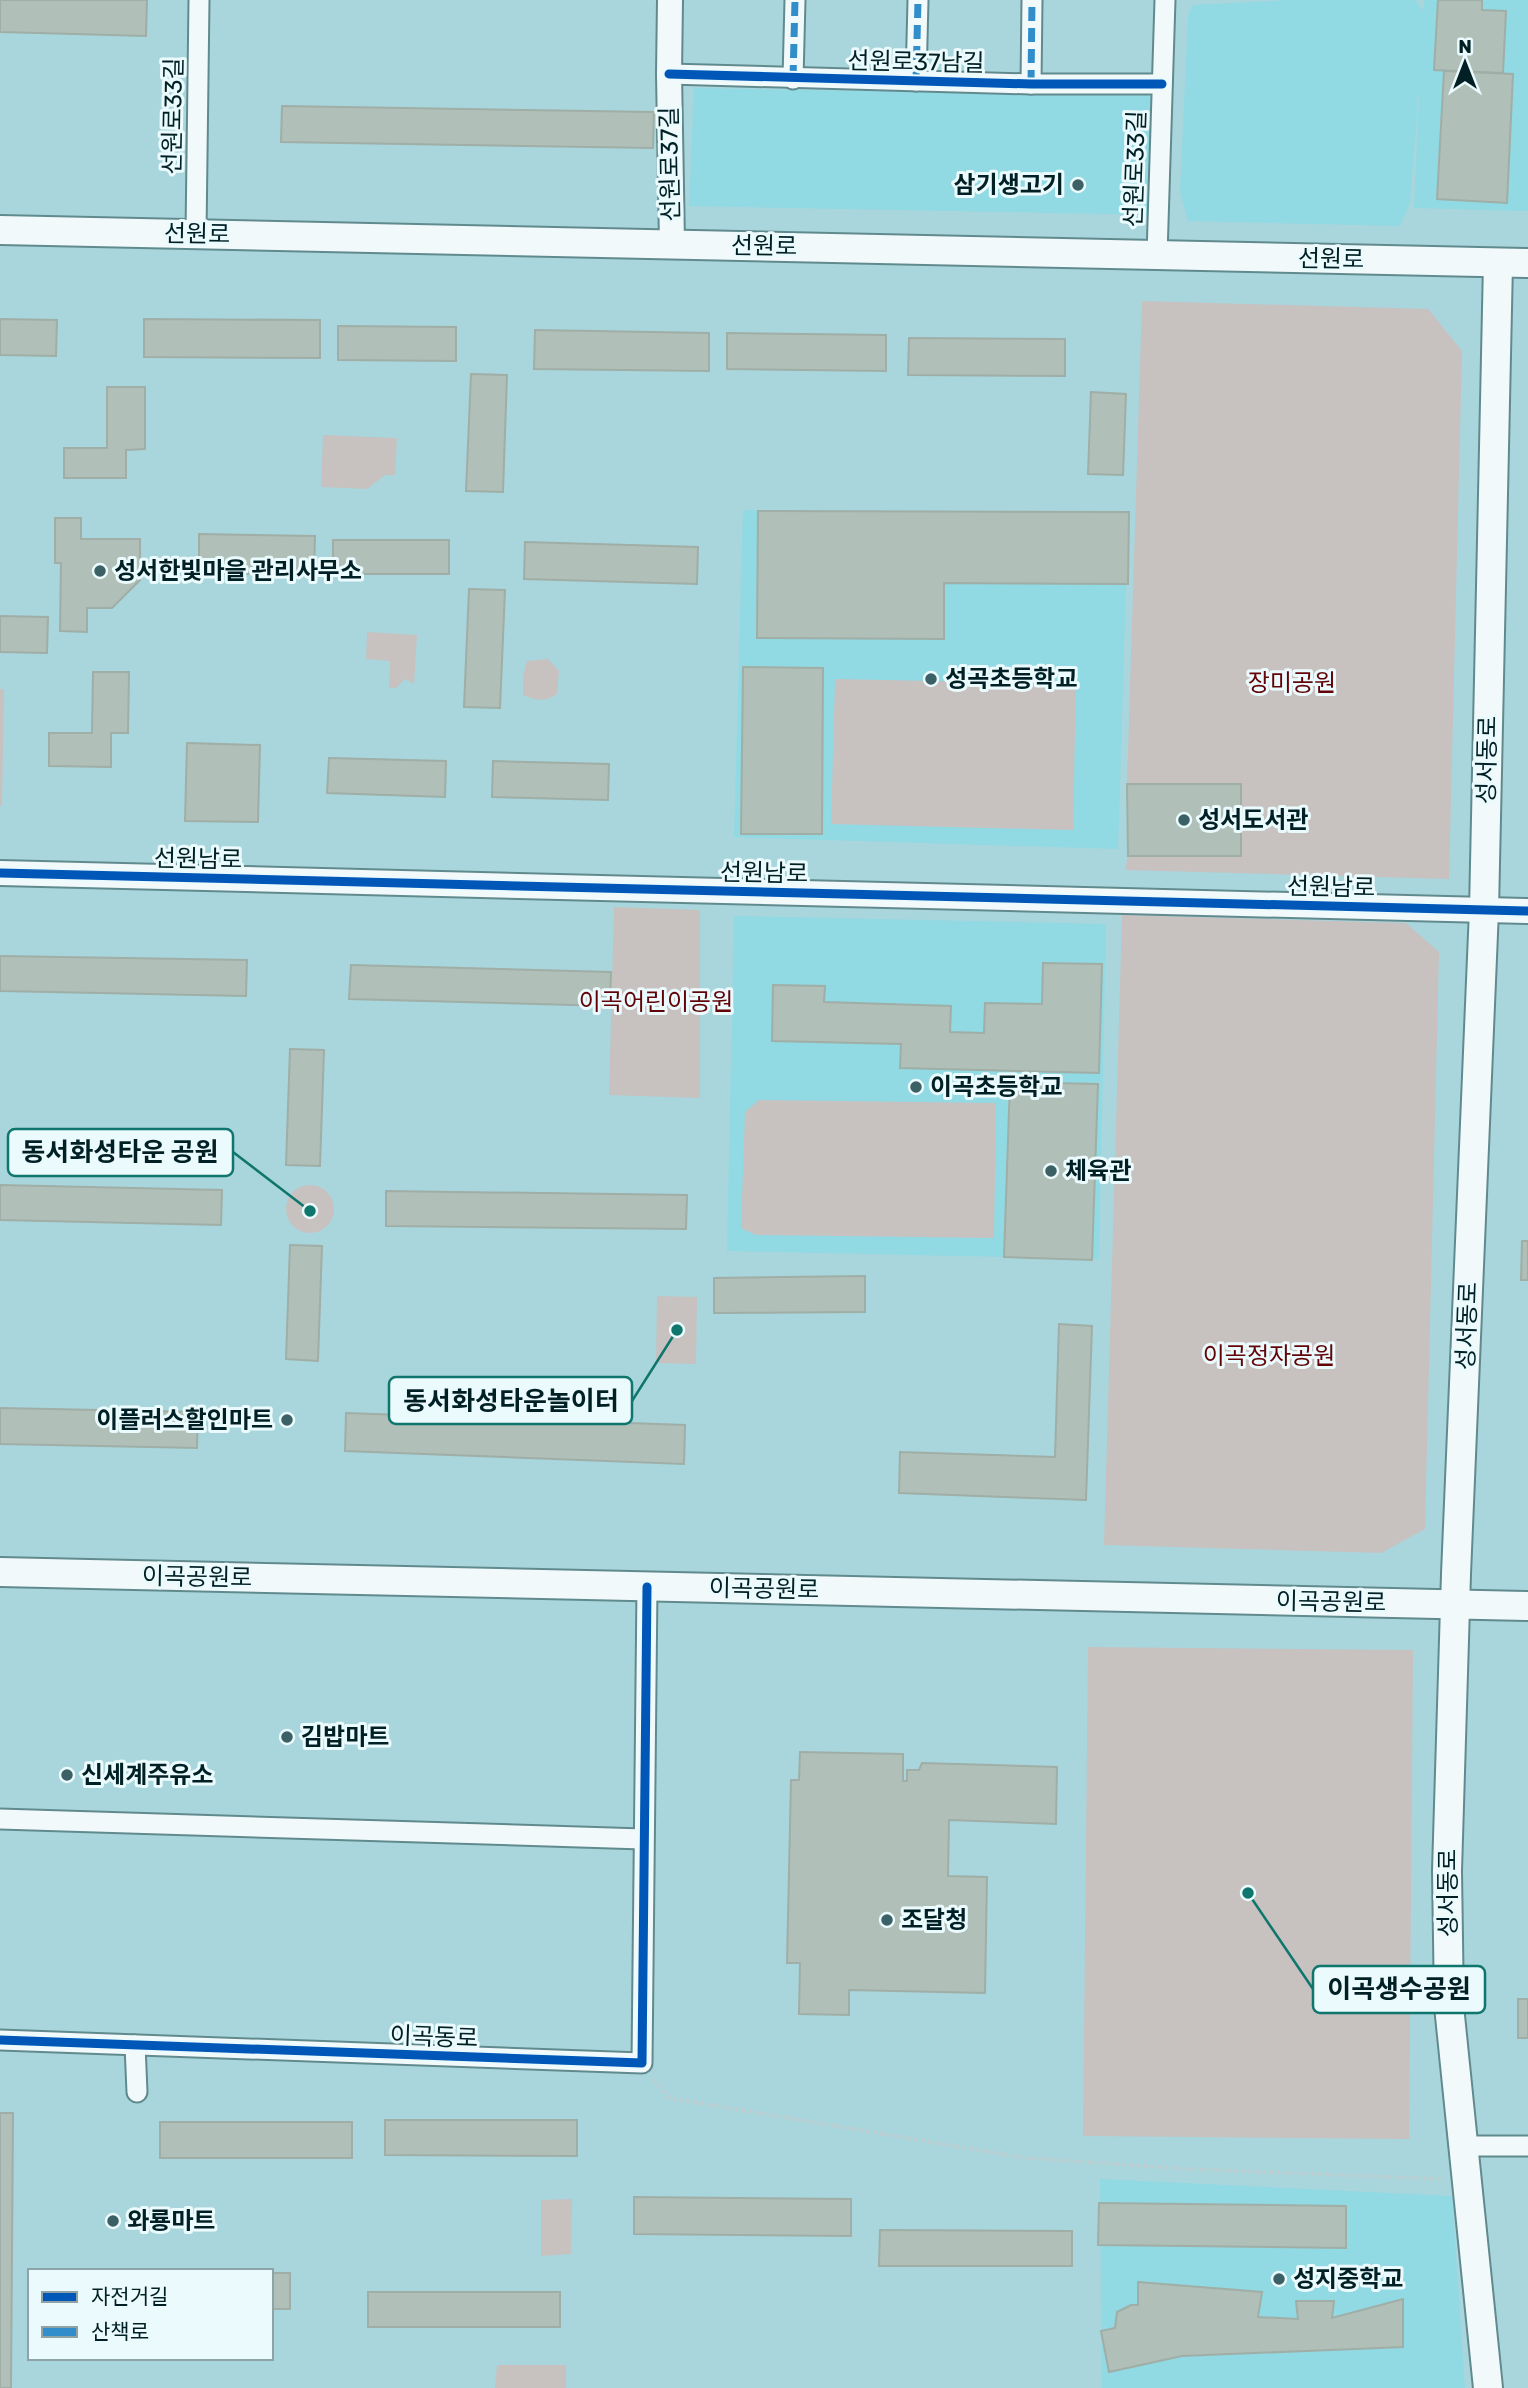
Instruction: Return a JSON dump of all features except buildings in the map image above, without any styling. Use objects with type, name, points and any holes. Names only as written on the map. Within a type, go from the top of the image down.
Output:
[{"type":"main road","name":"선원로","points":[[0,230],[1528,263]]},
{"type":"main road","name":"성서동로","points":[[1488,2388],[1449,2006],[1447,1871],[1455,1605],[1484,910],[1498,263]]},
{"type":"main road","name":"이곡공원로","points":[[0,1572],[1528,1606]]},
{"type":"street","name":"선원로33길","points":[[196,234],[199,0]]},
{"type":"street","name":"선원로37길","points":[[670,0],[672,244]]},
{"type":"street","points":[[793,79],[795,0]]},
{"type":"street","name":"선원로37남길","points":[[916,81],[918,0]]},
{"type":"street","points":[[1031,84],[1032,0]]},
{"type":"street","name":"선원로33길","points":[[1157,255],[1165,0]]},
{"type":"street","name":"선원로37남길","points":[[669,74],[1031,84],[1163,84]]},
{"type":"street","name":"선원남로","points":[[0,873],[1528,911]]},
{"type":"street","points":[[642,2063],[647,1587]]},
{"type":"street","points":[[0,1819],[643,1839]]},
{"type":"street","name":"이곡동로","points":[[0,2040],[642,2063]]},
{"type":"street","points":[[135,2045],[137,2092]]},
{"type":"street","points":[[1463,2146],[1528,2146]]},
{"type":"path","points":[[642,2063],[669,2098],[1026,2158],[1188,2169],[1467,2179]]},
{"type":"shaded area","points":[[1289,0],[1415,0],[1423,11],[1424,0],[1528,0],[1528,211],[1414,208],[1420,76],[1410,203],[1400,226],[1188,221],[1180,192],[1188,17],[1192,5]]},
{"type":"shaded area","points":[[694,88],[1166,96],[1160,215],[689,206]]},
{"type":"shaded area","name":"성곡초등학교","points":[[743,510],[1128,521],[1118,849],[734,837]]},
{"type":"shaded area","name":"이곡초등학교","points":[[734,916],[1106,924],[1099,1259],[727,1251]]},
{"type":"shaded area","name":"성지중학교","points":[[1100,2179],[1452,2196],[1465,2388],[1102,2388]]},
{"type":"green space","name":"장미공원","points":[[1142,301],[1428,309],[1462,351],[1449,879],[1125,870],[1128,856],[1127,784]]},
{"type":"green space","points":[[323,435],[397,438],[395,475],[385,475],[367,489],[321,487]]},
{"type":"green space","points":[[367,632],[417,635],[414,684],[405,679],[396,688],[389,688],[390,661],[366,659]]},
{"type":"green space","points":[[548,659],[559,671],[557,694],[541,700],[523,695],[523,676],[527,661]]},
{"type":"green space","points":[[835,679],[1076,684],[1073,830],[831,824]]},
{"type":"green space","points":[[0,689],[4,689],[2,806],[0,806]]},
{"type":"green space","name":"이곡어린이공원","points":[[614,907],[700,910],[700,1098],[609,1095]]},
{"type":"green space","name":"이곡정자공원","points":[[1122,915],[1406,923],[1439,952],[1425,1529],[1381,1553],[1104,1545]]},
{"type":"green space","points":[[759,1100],[996,1103],[994,1238],[756,1235],[741,1228],[745,1112]]},
{"type":"green space","points":[[310,1185],[319,1186],[327,1192],[333,1200],[333,1218],[327,1226],[319,1232],[310,1233],[301,1232],[293,1226],[287,1218],[286,1209],[287,1200],[293,1192],[301,1186]]},
{"type":"green space","points":[[657,1296],[697,1297],[696,1364],[656,1363]]},
{"type":"green space","points":[[1088,1647],[1413,1650],[1409,2139],[1083,2136]]},
{"type":"green space","points":[[572,2199],[571,2254],[541,2256],[541,2200]]},
{"type":"green space","points":[[497,2365],[566,2365],[566,2388],[495,2388]]},
{"type":"marked path","points":[[793,79],[795,0]]},
{"type":"marked path","points":[[916,81],[918,0]]},
{"type":"marked path","points":[[1031,84],[1032,0]]},
{"type":"cycle path","points":[[669,74],[1031,84],[1162,84]]},
{"type":"cycle path","points":[[0,873],[1528,911]]},
{"type":"cycle path","points":[[0,2040],[642,2063],[647,1587]]},
{"type":"place","name":"삼기생고기","points":[[1078,185]]},
{"type":"place","name":"성서한빛마을 관리사무소","points":[[100,571]]},
{"type":"place","name":"성곡초등학교","points":[[931,679]]},
{"type":"place","name":"성서도서관","points":[[1184,820]]},
{"type":"place","name":"이곡초등학교","points":[[916,1087]]},
{"type":"place","name":"체육관","points":[[1051,1171]]},
{"type":"place","name":"동서화성타운 공원","points":[[310,1211]]},
{"type":"place","name":"동서화성타운놀이터","points":[[677,1330]]},
{"type":"place","name":"이플러스할인마트","points":[[287,1420]]},
{"type":"place","name":"김밥마트","points":[[287,1737]]},
{"type":"place","name":"신세계주유소","points":[[67,1775]]},
{"type":"place","name":"이곡생수공원","points":[[1248,1893]]},
{"type":"place","name":"조달청","points":[[887,1920]]},
{"type":"place","name":"와룡마트","points":[[113,2221]]},
{"type":"place","name":"성지중학교","points":[[1279,2279]]}]
